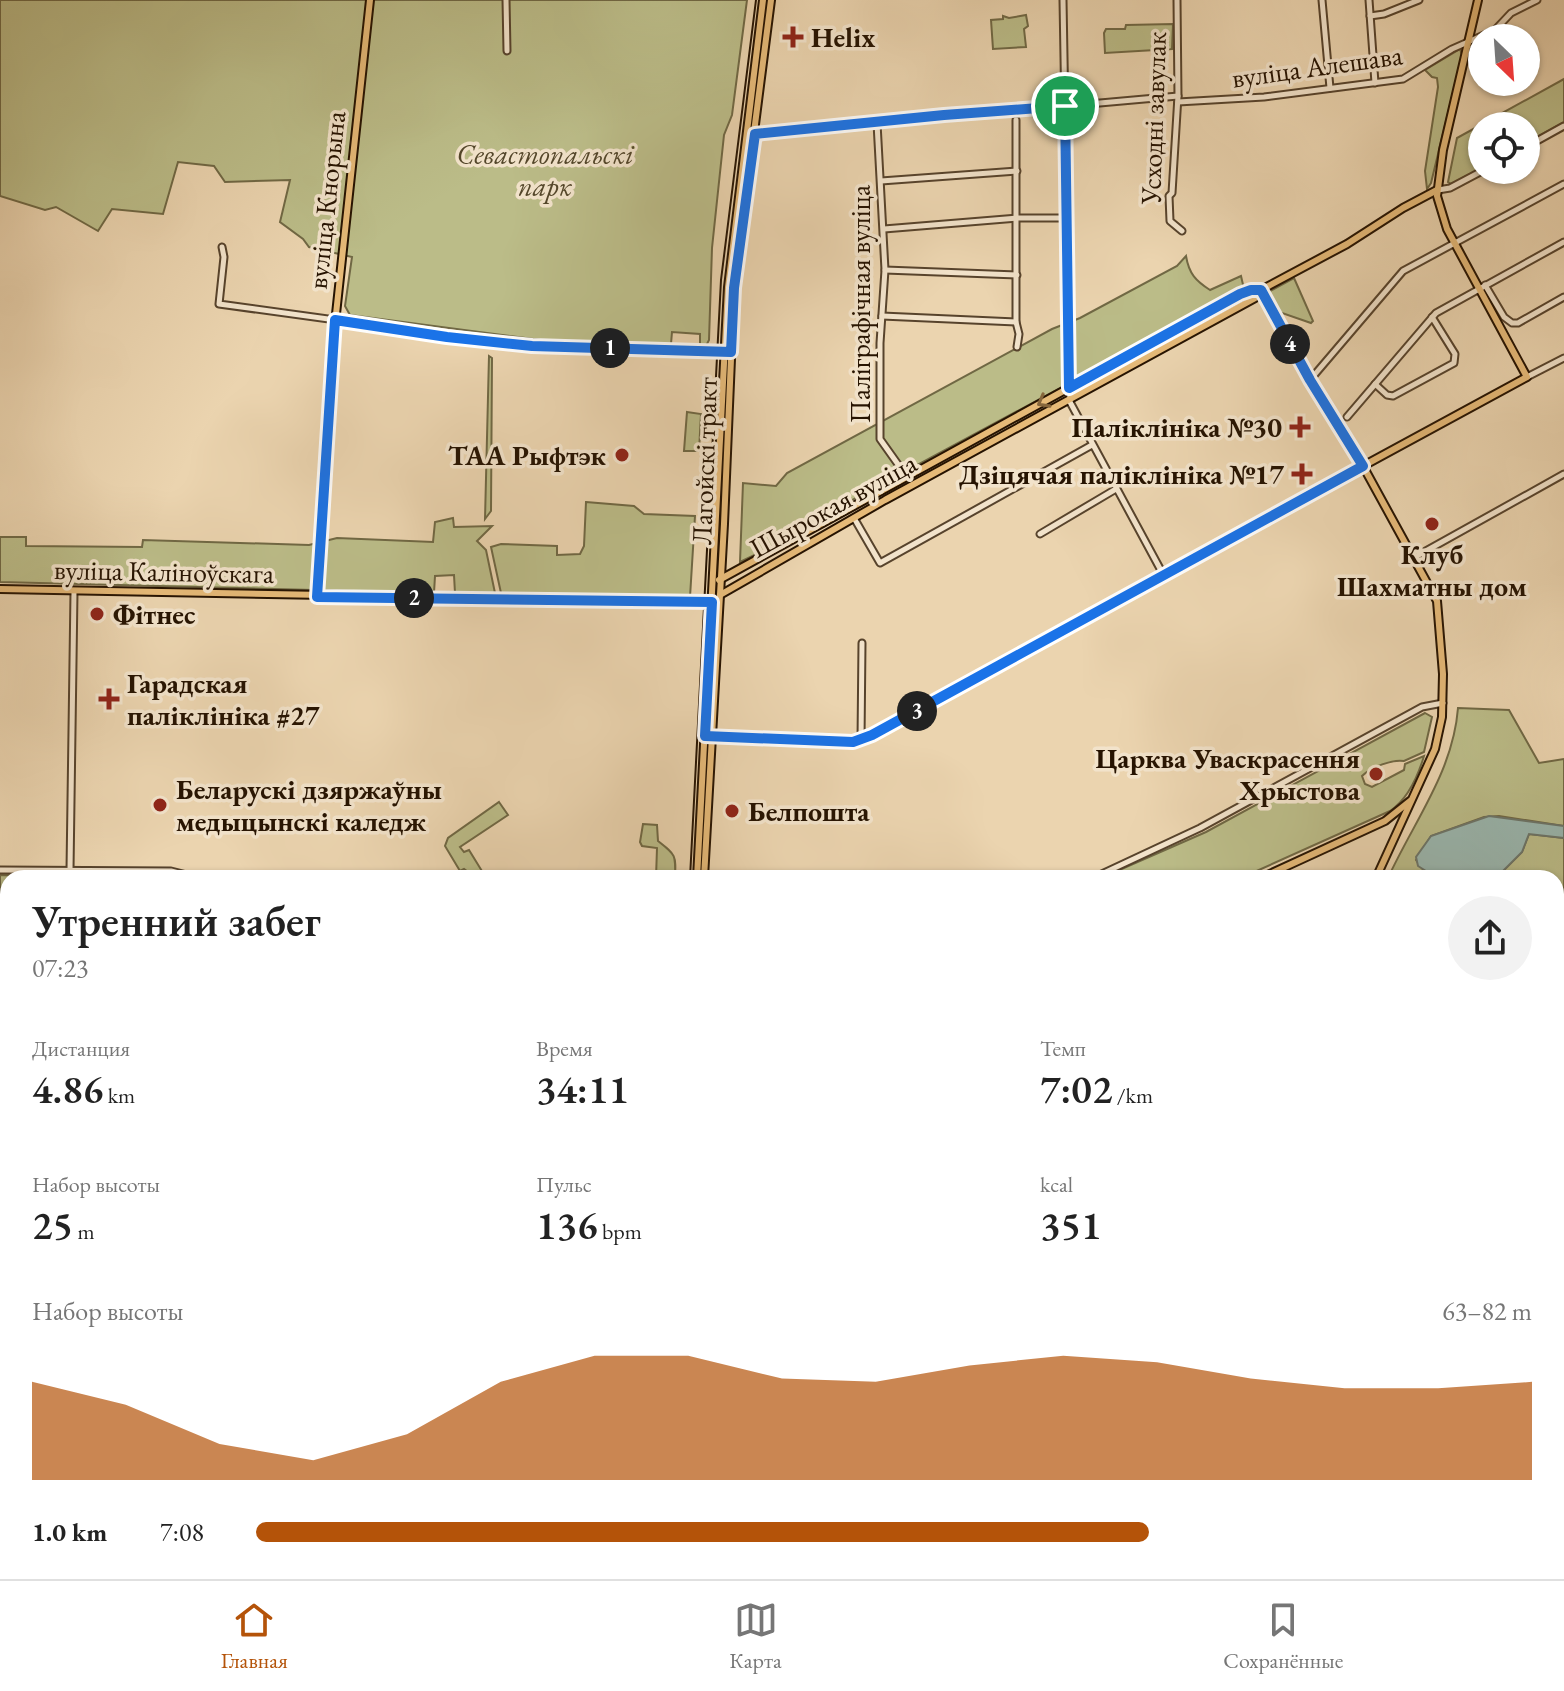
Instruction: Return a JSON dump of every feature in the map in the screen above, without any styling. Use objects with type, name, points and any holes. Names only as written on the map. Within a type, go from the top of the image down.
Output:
[{"type":"main road","name":"вуліца Кнорына","points":[[317,597],[335,320],[370,0]]},
{"type":"main road","name":"Лагойскі тракт","points":[[704,870],[712,602],[727,352],[763,0]]},
{"type":"main road","name":"Лагойскі тракт","points":[[751,134],[771,0]]},
{"type":"main road","points":[[1473,24],[1478,0]]},
{"type":"main road","points":[[1380,870],[1435,749],[1443,703],[1441,621],[1434,592],[1363,466],[1527,377],[1482,287],[1454,244],[1439,210],[1437,190],[1443,150],[1468,45]]},
{"type":"main road","name":"Шырокая вуліца","points":[[712,602],[845,523],[1255,298],[1261,290],[1347,244],[1437,190]]},
{"type":"main road","points":[[1412,203],[1430,200],[1439,210]]},
{"type":"main road","name":"Шырокая вуліца","points":[[713,583],[723,574],[1240,294],[1261,290]]},
{"type":"main road","name":"Лагойскі тракт","points":[[697,870],[699,822],[723,574],[727,352]]},
{"type":"main road","points":[[840,513],[845,523]]},
{"type":"main road","name":"вуліца Каліноўскага","points":[[0,589],[712,602]]},
{"type":"main road","points":[[1278,870],[1385,821],[1400,812],[1417,792]]},
{"type":"main road","points":[[699,822],[705,819],[707,822]]},
{"type":"main road","points":[[1385,821],[1398,823],[1398,836]]},
{"type":"street","points":[[506,0],[507,51]]},
{"type":"street","points":[[1063,0],[1069,399],[1164,576]]},
{"type":"street","name":"Усходні завулак","points":[[1177,0],[1178,99],[1172,193],[1169,196],[1170,221],[1182,231]]},
{"type":"street","points":[[1322,0],[1330,88]]},
{"type":"street","points":[[1369,0],[1375,83]]},
{"type":"street","points":[[1370,16],[1384,14],[1419,0]]},
{"type":"street","name":"вуліца Алешава","points":[[1501,24],[1511,13],[1537,0]]},
{"type":"street","name":"вуліца Алешава","points":[[751,134],[1065,106],[1264,97],[1375,83],[1408,77],[1468,42]]},
{"type":"street","points":[[1016,120],[1017,347]]},
{"type":"street","name":"Паліграфічная вуліца","points":[[877,123],[885,270],[880,439],[907,477]]},
{"type":"street","points":[[1540,139],[1564,126]]},
{"type":"street","points":[[881,181],[1017,171]]},
{"type":"street","name":"Шырокая вуліца","points":[[1437,190],[1450,188],[1468,178]]},
{"type":"street","points":[[1310,380],[1397,276],[1425,257],[1564,184]]},
{"type":"street","points":[[884,229],[1018,218],[1066,218]]},
{"type":"street","points":[[1347,417],[1432,317],[1564,242]]},
{"type":"street","points":[[222,247],[224,257],[219,304],[517,345],[727,352]]},
{"type":"street","points":[[885,270],[1017,275]]},
{"type":"street","points":[[1482,287],[1512,323],[1518,323],[1564,297]]},
{"type":"street","points":[[709,736],[844,743],[861,740],[1363,466],[1310,380],[1261,290]]},
{"type":"street","points":[[882,316],[1016,322]]},
{"type":"street","points":[[1375,384],[1387,395],[1393,396],[1454,363],[1455,354],[1432,317]]},
{"type":"street","points":[[1527,377],[1564,358]]},
{"type":"street","points":[[854,518],[880,563],[1092,445]]},
{"type":"street","points":[[1415,557],[1564,474]]},
{"type":"street","points":[[1040,534],[1116,489]]},
{"type":"street","points":[[0,870],[70,870],[74,592]]},
{"type":"street","points":[[861,740],[862,643]]},
{"type":"street","points":[[1110,870],[1200,828],[1422,707],[1443,703]]},
{"type":"green space","name":"Севастопальскі парк","points":[[0,0],[747,0],[732,115],[724,135],[712,248],[709,340],[706,346],[700,345],[700,334],[672,332],[671,344],[541,340],[350,315],[345,306],[352,257],[309,247],[280,222],[290,180],[225,182],[214,166],[178,162],[163,214],[112,209],[98,231],[56,207],[45,210],[0,196]]},
{"type":"green space","points":[[1026,15],[1026,47],[993,49],[991,20]]},
{"type":"green space","points":[[1173,24],[1172,49],[1105,53],[1106,29],[1125,29],[1126,25]]},
{"type":"green space","points":[[1460,49],[1462,55],[1427,189],[1425,171],[1438,87],[1437,78],[1425,70]]},
{"type":"green space","points":[[1564,79],[1564,122],[1540,135],[1540,112],[1504,112],[1533,96],[1540,96],[1540,92]]},
{"type":"green space","points":[[1468,132],[1468,175],[1451,184],[1448,182],[1457,138]]},
{"type":"green space","points":[[1186,256],[1194,276],[1210,290],[1241,276],[1244,289],[740,562],[743,483],[776,486],[787,473],[1052,329],[1080,318],[1177,266]]},
{"type":"green space","points":[[1294,278],[1313,321],[1311,323],[1279,312],[1268,295]]},
{"type":"green space","points":[[489,356],[492,358],[491,511],[485,519]]},
{"type":"green space","points":[[687,412],[701,414],[699,451],[684,451]]},
{"type":"green space","points":[[586,502],[634,506],[644,514],[695,516],[690,597],[501,593],[491,547],[501,544],[557,546],[557,555],[580,554],[584,546]]},
{"type":"green space","points":[[453,518],[454,527],[492,526],[477,541],[486,550],[495,593],[455,593],[454,575],[435,576],[434,593],[0,582],[0,537],[26,537],[26,546],[142,547],[143,540],[309,545],[337,538],[433,542],[435,522]]},
{"type":"green space","points":[[1458,708],[1509,710],[1539,763],[1564,759],[1564,826],[1499,816],[1484,817],[1431,836],[1416,860],[1423,870],[1392,870],[1441,775],[1455,731]]},
{"type":"green space","points":[[1425,713],[1432,717],[1424,752],[1404,761],[1382,764],[1362,776],[1365,784],[1372,787],[1404,770],[1405,764],[1424,756],[1412,786],[1390,811],[1259,870],[1119,870],[1206,832]]},
{"type":"green space","points":[[499,802],[508,815],[460,847],[464,852],[469,850],[481,870],[459,870],[445,846],[448,838]]},
{"type":"green space","points":[[643,824],[657,825],[658,841],[674,856],[675,870],[656,870],[657,848],[642,846]]},
{"type":"green space","points":[[1529,834],[1564,838],[1564,870],[1504,870],[1522,852]]},
{"type":"water","points":[[1489,816],[1564,826],[1564,838],[1529,834],[1522,852],[1504,870],[1424,870],[1418,866],[1416,857],[1431,836]]},
{"type":"tram line","points":[[690,870],[721,280],[756,0]]},
{"type":"place","name":"Helix","points":[[793,37]]},
{"type":"place","name":"Паліклініка №30","points":[[1300,427]]},
{"type":"place","name":"ТАА Рыфтэк","points":[[622,455]]},
{"type":"place","name":"Дзіцячая паліклініка №17","points":[[1302,474]]},
{"type":"place","name":"Клуб Шахматны дом","points":[[1432,524]]},
{"type":"place","name":"Фітнес","points":[[97,614]]},
{"type":"place","name":"Гарадская паліклініка #27","points":[[109,699]]},
{"type":"place","name":"Царква Уваскрасення Хрыстова","points":[[1376,774]]},
{"type":"place","name":"Беларускі дзяржаўны медыцынскі каледж","points":[[160,805]]},
{"type":"place","name":"Белпошта","points":[[732,811]]},
{"type":"route","points":[[1065,106],[1069,388],[1240,294],[1261,290],[1310,380],[1363,466],[872,735],[853,742],[705,736],[712,602],[317,597],[335,320],[532,346],[731,352],[734,288],[755,134],[1065,106]]}]
